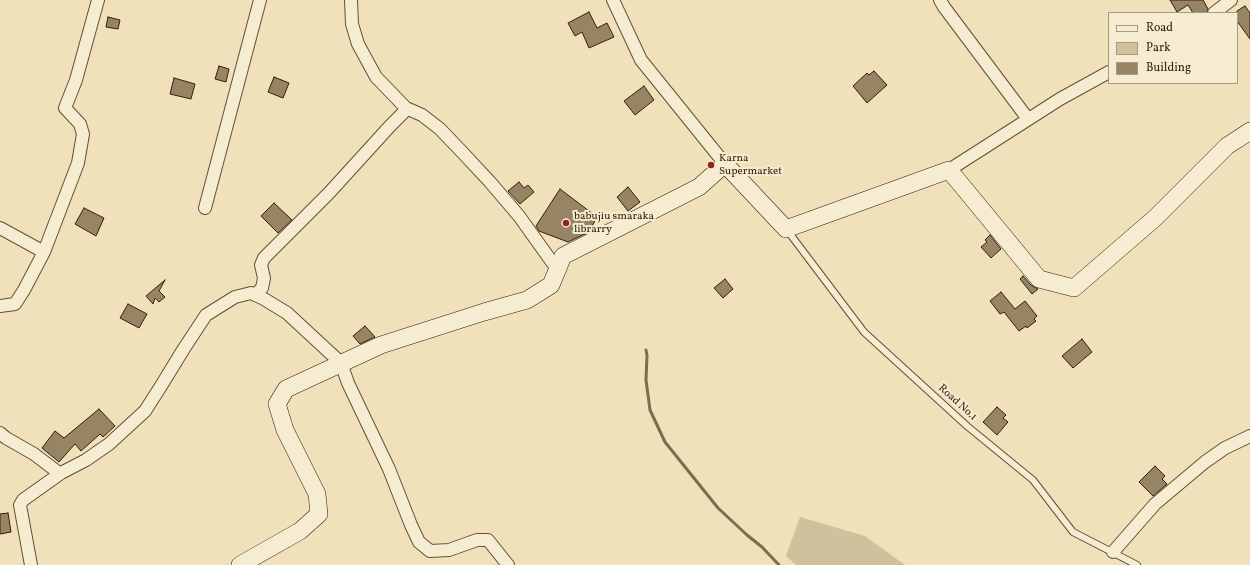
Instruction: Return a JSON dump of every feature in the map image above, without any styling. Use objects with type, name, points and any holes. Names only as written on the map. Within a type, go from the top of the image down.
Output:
[{"type":"main road","points":[[240,565],[300,531],[319,514],[318,494],[285,430],[277,404],[286,389],[381,345],[527,300],[551,285],[562,256],[699,187],[725,164],[786,229],[949,170],[1039,279],[1074,288],[1155,218],[1227,146],[1250,131]]},
{"type":"street","points":[[0,306],[15,304],[24,290],[44,252],[78,163],[83,134],[80,124],[65,108],[76,80],[98,0]]},
{"type":"street","points":[[205,208],[260,0]]},
{"type":"street","points":[[352,0],[352,24],[358,44],[376,77],[406,108],[422,115],[462,152],[519,216],[557,269]]},
{"type":"street","points":[[613,0],[641,60],[725,164]]},
{"type":"street","points":[[940,0],[1028,119]]},
{"type":"street","points":[[1215,12],[1231,0]]},
{"type":"street","points":[[949,170],[1060,99],[1108,73]]},
{"type":"street","points":[[255,295],[262,288],[264,278],[261,265],[264,258],[329,193],[390,126],[404,113],[406,108]]},
{"type":"street","points":[[0,228],[44,252]]},
{"type":"street","points":[[31,565],[20,505],[23,500],[61,473],[86,460],[110,444],[145,411],[206,315],[235,297],[251,294],[287,313],[341,363],[348,383],[389,469],[419,542],[430,551],[436,551],[449,550],[477,540],[488,540],[508,565]]},
{"type":"street","points":[[0,433],[34,454],[54,470],[61,473]]},
{"type":"street","points":[[1113,552],[1155,504],[1205,462],[1226,448],[1250,436]]},
{"type":"lane","name":"Road No.1","points":[[786,229],[864,332],[966,426],[1034,480],[1073,532],[1137,565]]},
{"type":"green space","points":[[800,517],[865,536],[905,565],[796,565],[786,556]]},
{"type":"building","points":[[1170,0],[1203,0],[1208,9],[1207,12],[1192,12],[1188,5],[1177,12]]},
{"type":"building","points":[[1245,6],[1250,13],[1250,39],[1238,22],[1237,11]]},
{"type":"building","points":[[589,12],[597,28],[607,23],[614,37],[589,48],[582,32],[575,36],[568,23]]},
{"type":"building","points":[[108,17],[120,20],[118,29],[106,27]]},
{"type":"building","points":[[219,66],[229,69],[226,82],[215,79]]},
{"type":"building","points":[[874,71],[887,85],[867,103],[853,86],[867,73],[869,75]]},
{"type":"building","points":[[274,77],[289,83],[283,98],[268,92]]},
{"type":"building","points":[[174,78],[195,84],[191,99],[170,94]]},
{"type":"building","points":[[644,86],[654,100],[635,115],[624,101]]},
{"type":"building","points":[[519,182],[524,188],[528,185],[534,192],[520,204],[508,191]]},
{"type":"building","points":[[628,187],[640,202],[628,211],[617,197]]},
{"type":"building","name":"babujiu smaraka librarry","points":[[560,189],[597,217],[589,232],[568,242],[539,231],[536,226]]},
{"type":"building","points":[[274,203],[292,220],[278,233],[261,216]]},
{"type":"building","points":[[84,208],[104,218],[96,236],[75,224]]},
{"type":"building","points":[[990,235],[1001,249],[991,258],[981,247],[987,242],[985,240]]},
{"type":"building","points":[[1023,276],[1031,285],[1038,289],[1032,294],[1020,279]]},
{"type":"building","points":[[725,279],[733,289],[723,298],[714,288]]},
{"type":"building","points":[[165,280],[159,291],[165,297],[159,302],[155,298],[153,304],[146,296]]},
{"type":"building","points":[[1001,292],[1015,309],[1025,301],[1037,316],[1034,319],[1036,321],[1027,328],[1026,326],[1019,331],[1004,312],[1000,314],[990,301]]},
{"type":"building","points":[[128,304],[147,314],[139,328],[120,318]]},
{"type":"building","points":[[365,326],[375,337],[360,344],[353,336]]},
{"type":"building","points":[[1082,339],[1092,352],[1073,368],[1062,356]]},
{"type":"building","points":[[997,407],[1006,415],[1003,418],[1008,422],[997,435],[983,422]]},
{"type":"building","points":[[99,409],[115,426],[103,437],[100,434],[81,451],[75,444],[59,462],[42,448],[55,431],[64,438]]},
{"type":"building","points":[[1155,466],[1165,476],[1162,479],[1167,484],[1153,496],[1139,482]]},
{"type":"building","points":[[8,513],[11,532],[0,534],[0,514]]},
{"type":"waterway","points":[[646,350],[646,380],[650,410],[665,442],[718,508],[762,547],[779,565]]},
{"type":"place","name":"Karna Supermarket","points":[[711,165]]},
{"type":"place","name":"babujiu smaraka librarry","points":[[566,223]]}]
